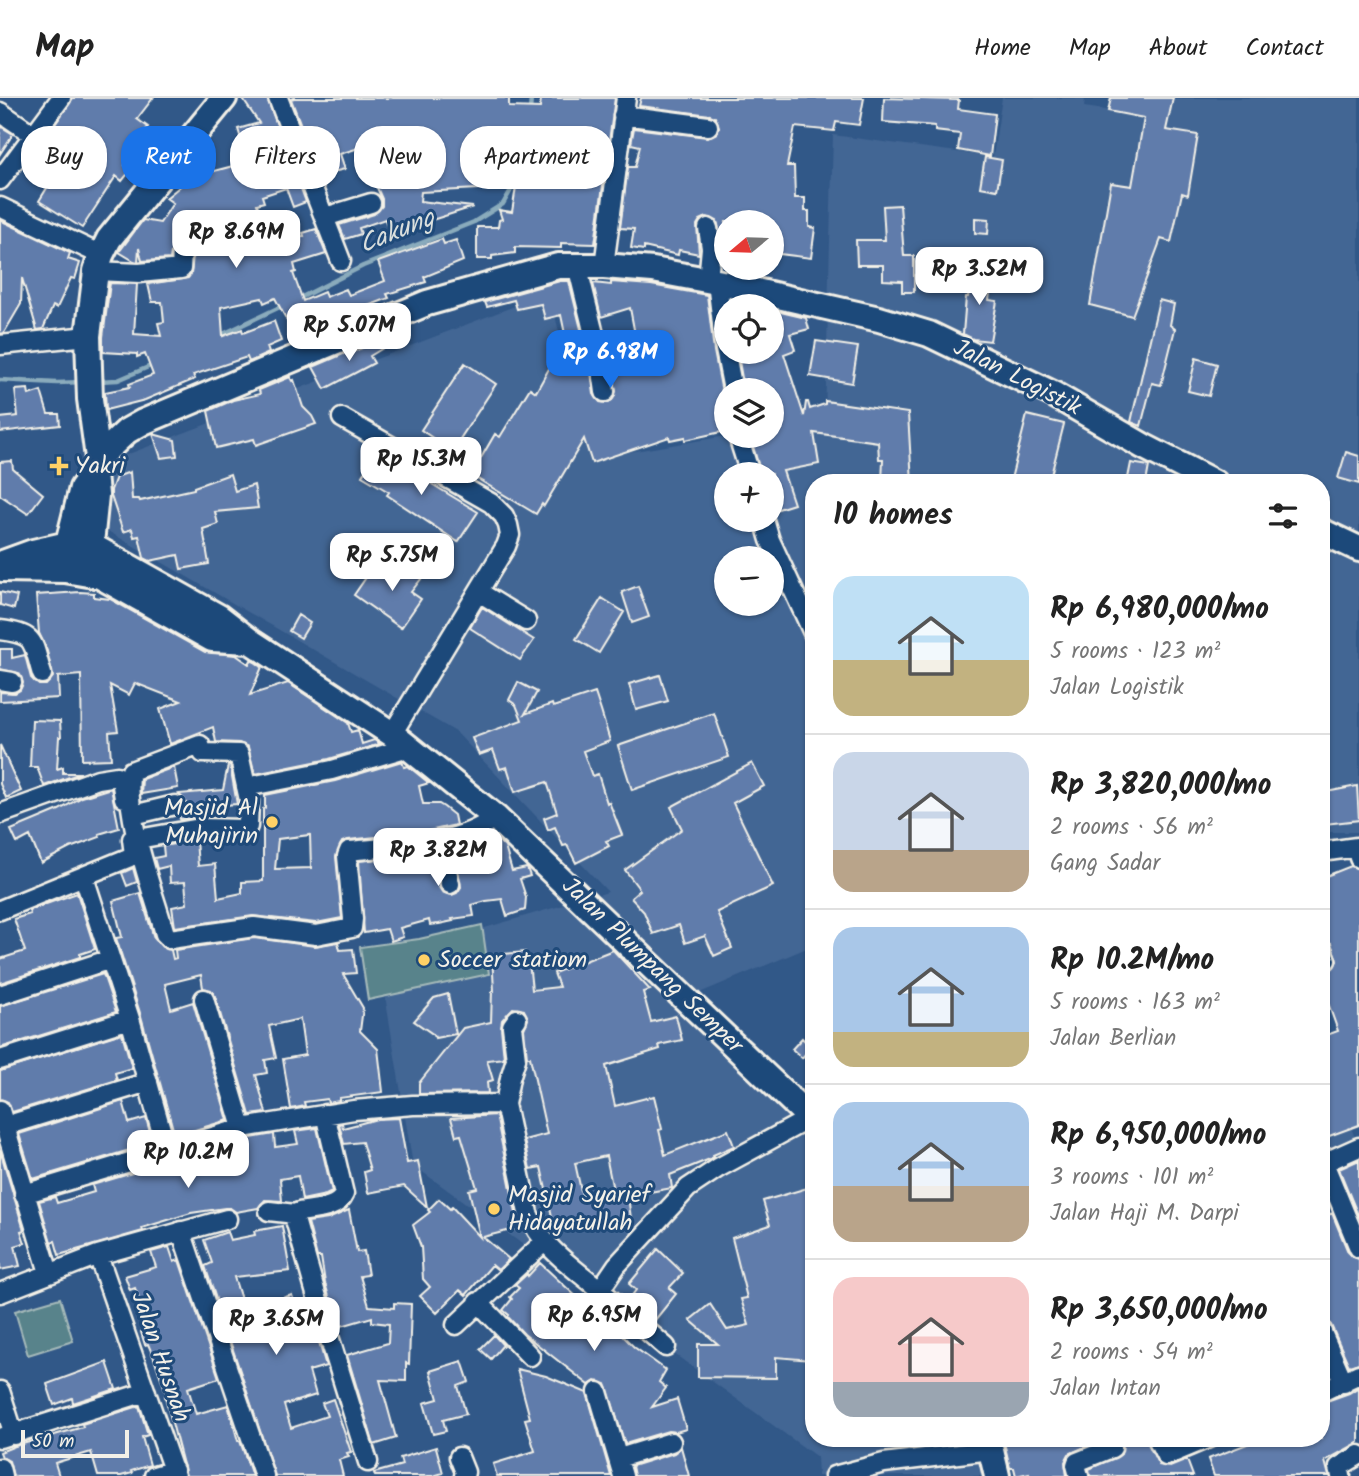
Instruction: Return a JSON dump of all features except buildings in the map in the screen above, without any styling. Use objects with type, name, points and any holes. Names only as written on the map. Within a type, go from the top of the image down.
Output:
[{"type":"main road","points":[[77,572],[82,488],[96,466],[90,398],[89,336],[99,263],[109,239],[224,98]]},
{"type":"main road","name":"Jalan Logistik","points":[[96,466],[128,431],[143,422],[428,303],[558,266],[577,265],[653,270],[713,281],[879,319],[929,334],[1052,394],[1197,474]]},
{"type":"main road","points":[[1330,535],[1359,549]]},
{"type":"main road","points":[[3,569],[80,545]]},
{"type":"main road","name":"Jalan Plumpang Semper","points":[[80,545],[219,617],[250,641],[400,740],[495,817],[805,1113]]},
{"type":"main road","points":[[3,569],[77,572],[100,576],[212,639],[250,641]]},
{"type":"main road","points":[[991,1447],[997,1476]]},
{"type":"street","points":[[41,126],[61,98]]},
{"type":"street","points":[[278,98],[341,261]]},
{"type":"street","points":[[604,266],[624,106],[708,126]]},
{"type":"street","points":[[0,112],[21,126]]},
{"type":"street","points":[[0,180],[21,152]]},
{"type":"street","points":[[325,217],[371,203]]},
{"type":"street","points":[[0,207],[99,263],[139,273],[181,269],[182,251],[189,245],[186,234],[201,230]]},
{"type":"street","points":[[708,228],[713,281],[731,378]]},
{"type":"street","points":[[577,265],[601,363],[605,392]]},
{"type":"street","points":[[0,345],[89,336]]},
{"type":"street","points":[[246,787],[332,771],[400,740],[510,535],[504,516],[491,503],[342,418]]},
{"type":"street","points":[[768,532],[805,616]]},
{"type":"street","points":[[479,593],[526,621]]},
{"type":"street","points":[[0,630],[26,635],[31,640],[42,674]]},
{"type":"street","points":[[0,910],[84,877],[136,847],[200,828],[243,829],[248,826],[246,787],[240,754],[204,753],[200,745],[131,771],[128,789],[136,847]]},
{"type":"street","points":[[0,814],[98,779],[117,776],[121,779],[136,847],[164,934],[170,939],[254,927],[316,935],[352,928],[348,884],[349,851],[440,840],[472,832],[495,817]]},
{"type":"street","points":[[133,815],[175,805]]},
{"type":"street","points":[[440,840],[450,884]]},
{"type":"street","points":[[1330,852],[1358,851]]},
{"type":"street","points":[[84,877],[130,1019],[167,1151]]},
{"type":"street","points":[[0,995],[111,959]]},
{"type":"street","points":[[204,999],[242,1128]]},
{"type":"street","points":[[0,1060],[130,1019]]},
{"type":"street","points":[[517,1019],[512,1025],[516,1059],[505,1104],[528,1213],[534,1229],[544,1242],[666,1347]]},
{"type":"street","points":[[49,1273],[2,1118],[148,1082]]},
{"type":"street","points":[[24,1194],[242,1128],[325,1114],[413,1105],[505,1104]]},
{"type":"street","points":[[269,1211],[295,1214],[334,1205],[342,1199],[344,1194],[325,1114]]},
{"type":"street","points":[[600,1290],[617,1265],[688,1188],[718,1168],[805,1124]]},
{"type":"street","points":[[1330,1160],[1359,1147]]},
{"type":"street","points":[[1330,1181],[1359,1248]]},
{"type":"street","points":[[295,1214],[318,1301],[368,1462]]},
{"type":"street","points":[[0,1293],[98,1255],[227,1219]]},
{"type":"street","points":[[181,1231],[264,1476]]},
{"type":"street","points":[[456,1325],[544,1242]]},
{"type":"street","name":"Jalan Husnah","points":[[98,1255],[175,1473]]},
{"type":"street","points":[[478,1303],[530,1356]]},
{"type":"street","points":[[1330,1344],[1352,1378],[1330,1388]]},
{"type":"street","points":[[0,1391],[7,1436],[146,1392]]},
{"type":"street","points":[[598,1392],[621,1467],[671,1442]]},
{"type":"street","points":[[834,1476],[884,1463],[973,1447]]},
{"type":"street","points":[[1162,1447],[1166,1456],[1188,1447]]},
{"type":"street","points":[[1079,1476],[1077,1461],[1112,1448]]},
{"type":"street","points":[[1340,1472],[1359,1455]]},
{"type":"street","points":[[460,1457],[464,1476]]},
{"type":"street","points":[[0,1468],[2,1476]]},
{"type":"street","points":[[154,1476],[175,1473]]},
{"type":"shaded area","points":[[1002,98],[1085,98],[1084,107],[1167,119],[1173,98],[1359,98],[1359,832],[1330,832],[1330,474],[805,474],[805,949],[697,994],[805,1109],[805,1447],[980,1447],[984,1476],[818,1476],[817,1457],[413,1165],[379,959],[608,892],[456,732],[94,523],[113,460],[549,293],[592,458],[714,438],[714,448],[784,448],[784,426],[825,419],[833,135],[993,157]]},
{"type":"shaded area","points":[[1330,1070],[1356,1141],[1330,1151]]},
{"type":"green space","name":"Soccer statiom","points":[[482,925],[489,974],[368,1000],[360,947],[419,939]]},
{"type":"green space","points":[[60,1298],[73,1341],[28,1355],[15,1311]]},
{"type":"waterway","name":"Cakung","points":[[530,111],[531,98]]},
{"type":"waterway","name":"Cakung","points":[[298,299],[363,266],[474,222],[503,204],[512,189]]},
{"type":"waterway","name":"Cakung","points":[[219,336],[284,305]]},
{"type":"waterway","name":"Cakung","points":[[99,381],[118,380],[153,365]]},
{"type":"waterway","name":"Cakung","points":[[0,380],[83,382]]},
{"type":"place","name":"Yakri","points":[[59,466]]},
{"type":"place","name":"Masjid Al Muhajirin","points":[[272,822]]},
{"type":"place","name":"Soccer statiom","points":[[424,960]]},
{"type":"place","name":"Masjid Syarief Hidayatullah","points":[[494,1209]]}]
